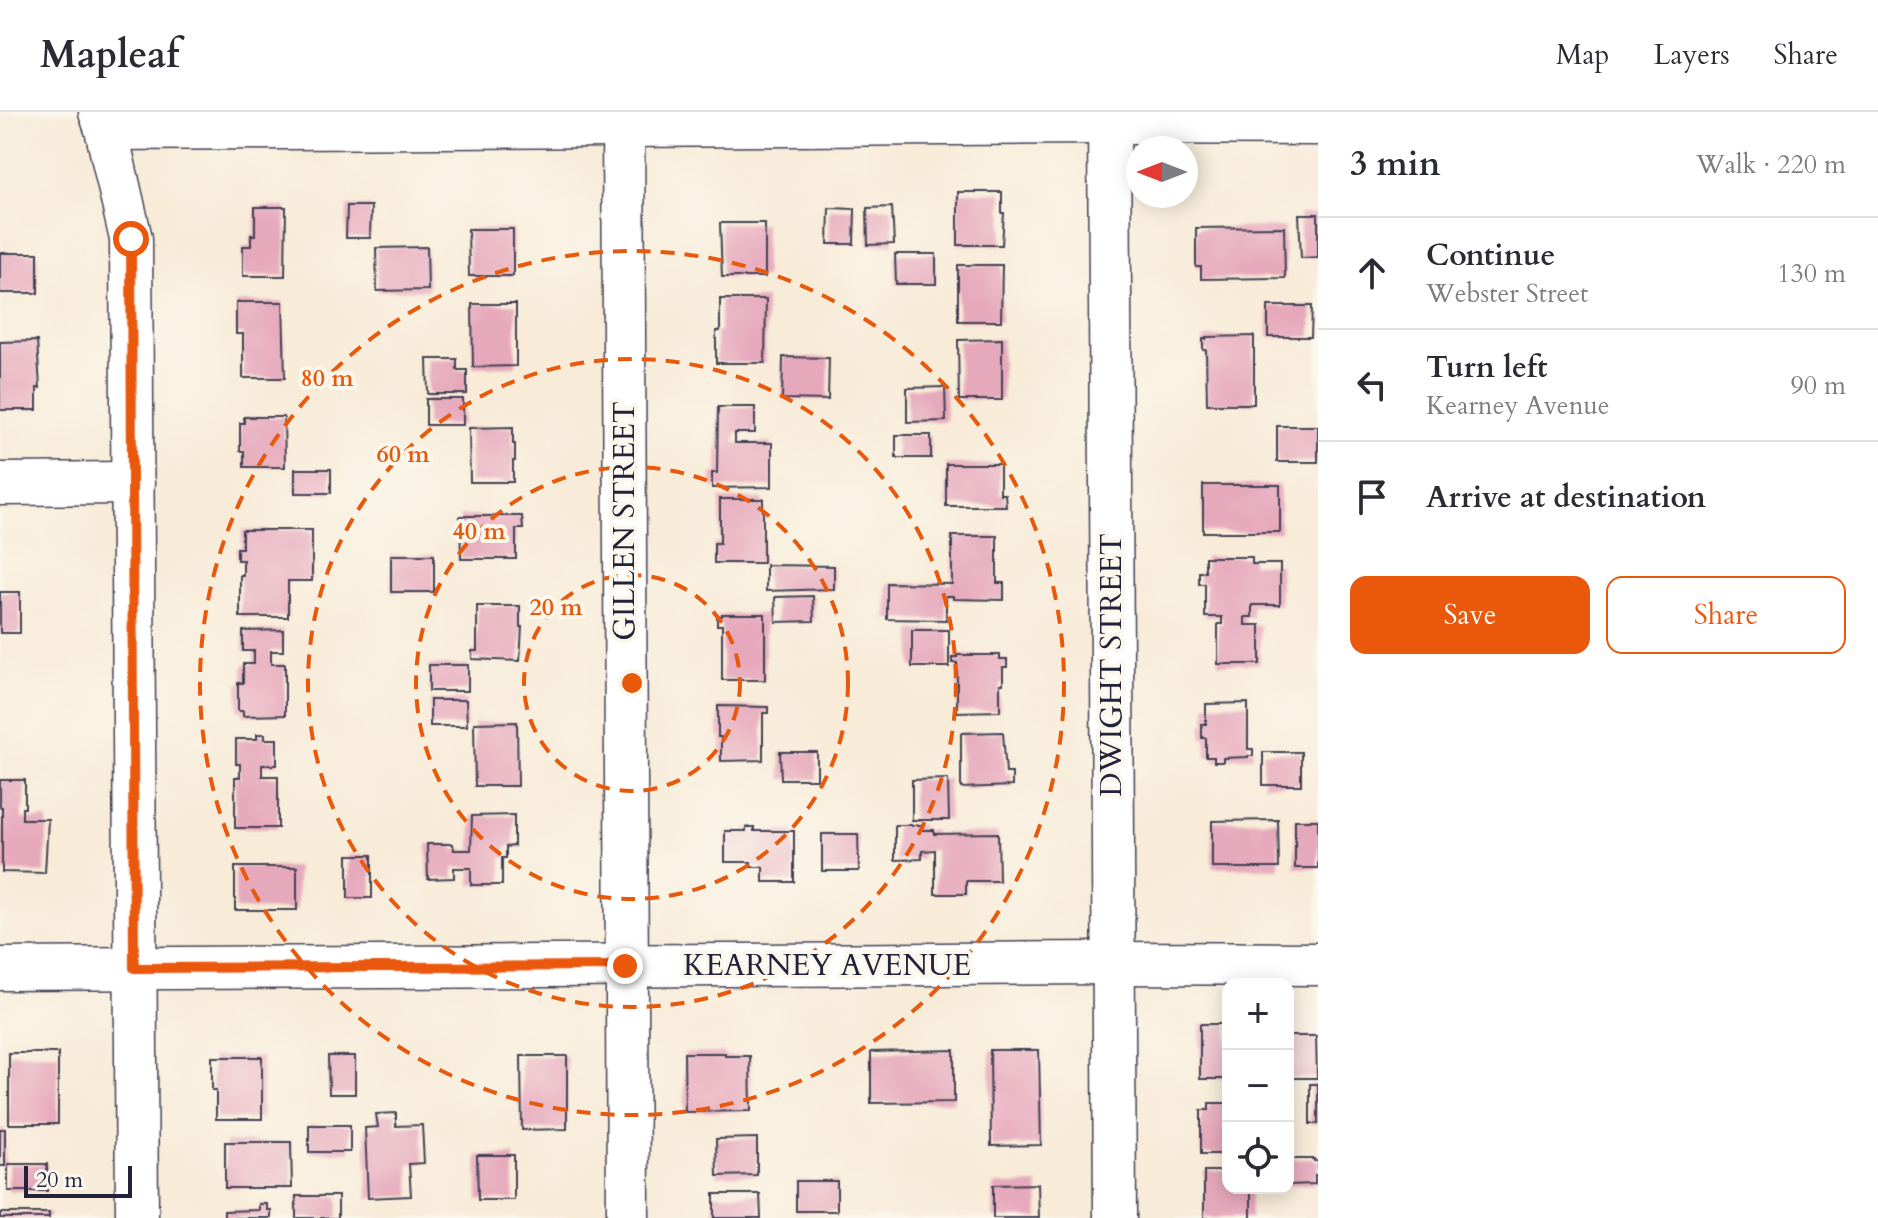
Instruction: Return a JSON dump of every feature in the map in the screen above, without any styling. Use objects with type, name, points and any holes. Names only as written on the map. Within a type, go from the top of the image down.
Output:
[{"type":"street","points":[[137,1218],[131,239],[103,120],[1109,118],[1318,124]]},
{"type":"street","name":"DWIGHT STREET","points":[[1109,118],[1115,1218]]},
{"type":"street","name":"GILLEN STREET","points":[[623,119],[628,1218]]},
{"type":"street","points":[[0,484],[133,483]]},
{"type":"street","name":"KEARNEY AVENUE","points":[[0,969],[1318,964]]},
{"type":"building","points":[[958,192],[1002,192],[1002,245],[958,245]]},
{"type":"building","points":[[347,206],[371,206],[370,238],[346,238]]},
{"type":"building","points":[[255,207],[286,207],[285,276],[243,276],[243,246],[251,246],[251,235],[255,235]]},
{"type":"building","points":[[892,207],[894,244],[868,245],[867,208]]},
{"type":"building","points":[[829,208],[855,209],[854,244],[828,244]]},
{"type":"building","points":[[1299,214],[1318,214],[1318,257],[1301,258]]},
{"type":"building","points":[[720,223],[765,223],[765,277],[722,277]]},
{"type":"building","points":[[1284,227],[1285,278],[1201,279],[1201,267],[1196,267],[1196,228]]},
{"type":"building","points":[[468,229],[513,229],[513,276],[469,276]]},
{"type":"building","points":[[427,247],[428,290],[377,291],[376,248]]},
{"type":"building","points":[[0,253],[38,253],[38,293],[0,293]]},
{"type":"building","points":[[895,254],[936,254],[936,284],[896,284]]},
{"type":"building","points":[[958,265],[1002,265],[1001,321],[958,321]]},
{"type":"building","points":[[720,299],[766,299],[765,363],[716,363]]},
{"type":"building","points":[[236,302],[283,302],[285,378],[243,378],[243,334],[236,334]]},
{"type":"building","points":[[472,304],[516,304],[516,366],[473,367]]},
{"type":"building","points":[[1268,306],[1312,306],[1311,337],[1268,337]]},
{"type":"building","points":[[1254,336],[1254,404],[1207,404],[1203,339]]},
{"type":"building","points":[[1002,339],[1002,400],[959,400],[958,340]]},
{"type":"building","points":[[37,341],[40,388],[37,388],[37,410],[0,410],[0,342]]},
{"type":"building","points":[[783,357],[829,358],[828,400],[782,399]]},
{"type":"building","points":[[427,359],[457,359],[457,370],[467,370],[467,394],[428,394]]},
{"type":"building","points":[[945,387],[946,421],[907,422],[907,388]]},
{"type":"building","points":[[426,399],[463,399],[463,425],[426,425]]},
{"type":"building","points":[[718,407],[755,407],[755,433],[735,433],[735,443],[772,443],[772,487],[712,488],[712,473],[717,473]]},
{"type":"building","points":[[244,417],[284,417],[285,467],[244,467],[244,451],[240,451],[240,423],[244,423]]},
{"type":"building","points":[[1277,426],[1318,426],[1318,462],[1277,462]]},
{"type":"building","points":[[513,427],[513,482],[470,482],[469,428]]},
{"type":"building","points":[[896,435],[931,435],[931,458],[896,458]]},
{"type":"building","points":[[946,464],[1000,464],[1000,494],[1005,494],[1006,506],[946,506]]},
{"type":"building","points":[[295,469],[331,469],[331,493],[295,493]]},
{"type":"building","points":[[1203,485],[1280,485],[1280,532],[1203,532]]},
{"type":"building","points":[[720,499],[763,499],[763,563],[714,563],[714,543],[720,543]]},
{"type":"building","points":[[460,516],[522,516],[523,529],[516,529],[516,559],[461,559]]},
{"type":"building","points":[[242,530],[312,530],[312,581],[288,581],[288,617],[240,617],[243,560],[237,560],[237,548],[242,548]]},
{"type":"building","points":[[952,536],[997,536],[997,583],[1004,583],[1004,600],[953,599],[953,596],[946,596],[946,620],[887,619],[887,583],[952,584]]},
{"type":"building","points":[[391,555],[434,555],[434,592],[391,592]]},
{"type":"building","points":[[1205,557],[1252,557],[1252,564],[1280,564],[1280,605],[1252,605],[1252,617],[1245,617],[1245,625],[1260,625],[1260,664],[1218,664],[1218,624],[1222,624],[1222,617],[1205,617],[1205,584],[1199,584],[1199,572],[1205,572]]},
{"type":"building","points":[[766,565],[834,566],[834,589],[766,591]]},
{"type":"building","points":[[0,592],[20,592],[20,633],[0,633]]},
{"type":"building","points":[[813,596],[814,621],[776,622],[775,597]]},
{"type":"building","points":[[477,606],[520,606],[520,661],[472,659],[472,651],[477,651]]},
{"type":"building","points":[[765,614],[765,680],[722,680],[722,625],[717,625],[717,616]]},
{"type":"building","points":[[283,630],[283,651],[271,651],[271,664],[285,664],[285,715],[243,716],[243,711],[238,711],[238,683],[243,683],[243,664],[254,664],[254,651],[243,651],[243,631]]},
{"type":"building","points":[[912,630],[949,630],[949,667],[912,667]]},
{"type":"building","points":[[1000,655],[1000,659],[1007,659],[1007,667],[1003,667],[1003,684],[1000,684],[1000,711],[957,712],[957,663],[952,663],[952,657]]},
{"type":"building","points":[[429,665],[468,665],[468,691],[429,691]]},
{"type":"building","points":[[430,700],[466,700],[467,726],[430,726]]},
{"type":"building","points":[[1248,703],[1248,749],[1253,749],[1253,756],[1223,758],[1223,762],[1214,762],[1214,757],[1206,757],[1202,724],[1206,724],[1206,704]]},
{"type":"building","points":[[718,706],[768,707],[768,713],[763,713],[763,760],[721,761]]},
{"type":"building","points":[[517,722],[518,786],[475,786],[474,723]]},
{"type":"building","points":[[1003,732],[1006,773],[1012,773],[1012,786],[961,788],[961,733]]},
{"type":"building","points":[[257,734],[265,734],[265,739],[277,739],[277,765],[262,765],[262,776],[278,776],[278,828],[235,828],[235,777],[240,777],[240,764],[236,764],[236,739],[257,739]]},
{"type":"building","points":[[780,752],[817,752],[817,779],[781,779]]},
{"type":"building","points":[[1263,752],[1301,752],[1301,785],[1263,785]]},
{"type":"building","points":[[948,779],[949,820],[912,820],[912,780]]},
{"type":"building","points":[[0,780],[25,780],[22,819],[48,819],[45,873],[2,872]]},
{"type":"building","points":[[514,815],[514,846],[506,847],[506,858],[502,858],[502,885],[471,885],[471,868],[454,868],[454,878],[428,879],[427,844],[453,844],[454,850],[471,850],[472,816]]},
{"type":"building","points":[[1278,820],[1279,868],[1212,868],[1212,821]]},
{"type":"building","points":[[1295,820],[1318,820],[1318,868],[1295,868]]},
{"type":"building","points":[[895,825],[922,825],[922,830],[934,830],[934,834],[998,833],[999,881],[966,881],[966,894],[935,894],[935,850],[922,851],[922,859],[895,860]]},
{"type":"building","points":[[746,827],[754,827],[754,831],[794,831],[794,882],[763,882],[763,867],[751,867],[751,862],[725,862],[725,831],[746,831]]},
{"type":"building","points":[[822,834],[858,834],[859,871],[822,871]]},
{"type":"building","points":[[348,855],[372,855],[372,898],[348,898]]},
{"type":"building","points":[[235,867],[297,867],[297,910],[235,910]]},
{"type":"building","points":[[1200,1024],[1222,1024],[1222,1079],[1200,1079]]},
{"type":"building","points":[[1294,1036],[1316,1036],[1317,1078],[1294,1078]]},
{"type":"building","points":[[954,1050],[954,1102],[871,1103],[871,1052]]},
{"type":"building","points":[[990,1050],[1039,1050],[1041,1145],[991,1146]]},
{"type":"building","points":[[9,1053],[58,1053],[58,1124],[9,1124]]},
{"type":"building","points":[[684,1053],[750,1056],[751,1111],[685,1112]]},
{"type":"building","points":[[328,1056],[355,1056],[355,1094],[329,1094]]},
{"type":"building","points":[[521,1056],[567,1056],[567,1129],[522,1130]]},
{"type":"building","points":[[212,1057],[262,1057],[262,1119],[216,1119]]},
{"type":"building","points":[[1310,1084],[1318,1084],[1318,1124],[1310,1124]]},
{"type":"building","points":[[1209,1103],[1222,1103],[1222,1154],[1201,1154],[1201,1110],[1209,1110]]},
{"type":"building","points":[[396,1113],[396,1126],[422,1125],[424,1163],[409,1164],[411,1196],[368,1198],[365,1128],[378,1127],[376,1114]]},
{"type":"building","points":[[309,1125],[350,1125],[350,1152],[309,1152]]},
{"type":"building","points":[[0,1129],[5,1129],[5,1166],[0,1166]]},
{"type":"building","points":[[757,1138],[757,1175],[717,1176],[716,1139]]},
{"type":"building","points":[[225,1142],[291,1142],[292,1188],[225,1188]]},
{"type":"building","points":[[477,1155],[514,1155],[514,1200],[478,1200]]},
{"type":"building","points":[[1294,1159],[1318,1161],[1315,1184],[1294,1185]]},
{"type":"building","points":[[8,1164],[47,1164],[47,1191],[8,1191]]},
{"type":"building","points":[[1204,1171],[1222,1171],[1222,1194],[1251,1194],[1251,1218],[1204,1218]]},
{"type":"building","points":[[796,1181],[837,1181],[837,1211],[796,1211]]},
{"type":"building","points":[[1038,1184],[1039,1218],[993,1218],[993,1185]]},
{"type":"building","points":[[714,1194],[760,1194],[761,1218],[714,1218]]},
{"type":"building","points":[[296,1196],[338,1196],[338,1218],[296,1218]]},
{"type":"building","points":[[259,1204],[267,1204],[271,1218],[224,1218],[224,1211],[259,1210]]},
{"type":"building","points":[[0,1213],[49,1213],[49,1218],[0,1218]]},
{"type":"route","points":[[131,239],[134,968],[625,966]]}]
